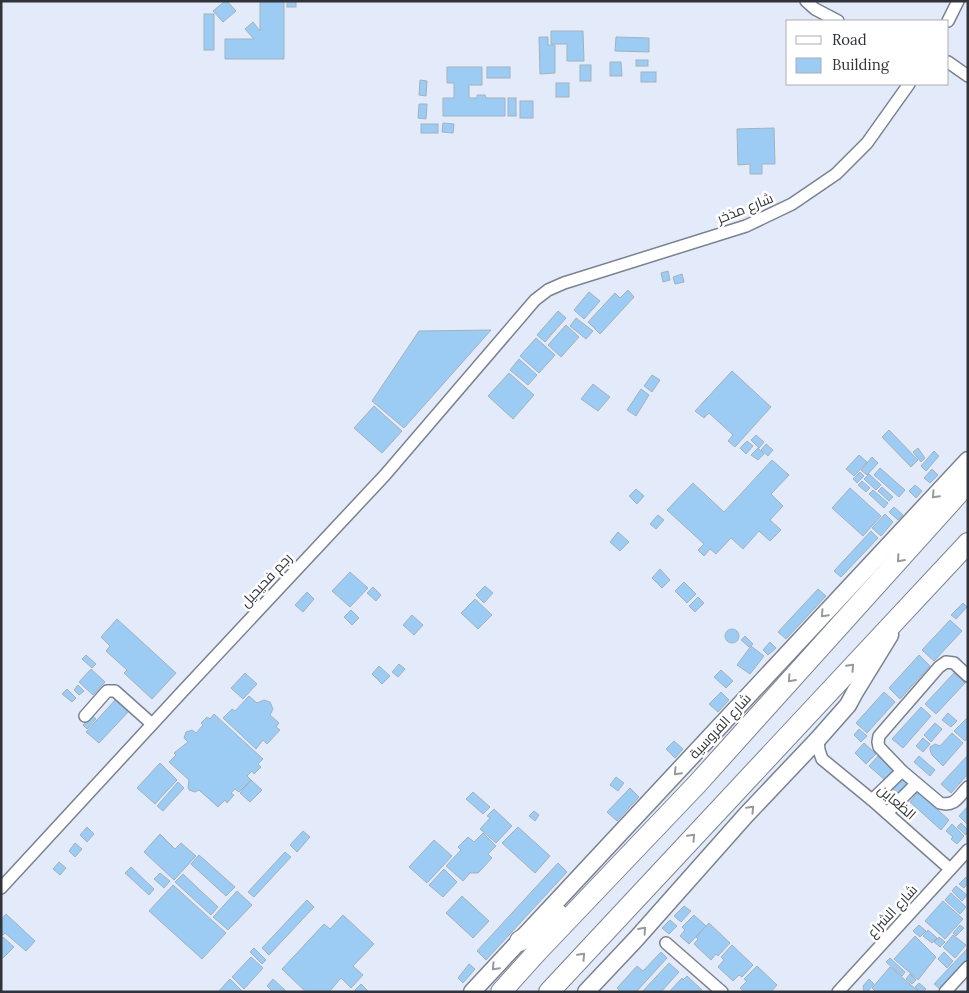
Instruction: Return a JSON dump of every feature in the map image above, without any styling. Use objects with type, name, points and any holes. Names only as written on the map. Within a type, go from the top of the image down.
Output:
[{"type":"highway","name":"شارع الفروسية","points":[[501,992],[698,783],[968,483]]},
{"type":"highway","points":[[554,987],[905,608],[968,543]]},
{"type":"highway","points":[[520,941],[547,925],[559,915],[664,808],[698,783]]},
{"type":"main road","name":"شارع الفروسية","points":[[472,992],[968,460]]},
{"type":"main road","points":[[586,992],[848,705],[905,608]]},
{"type":"street","points":[[806,1],[820,12],[836,20]]},
{"type":"street","points":[[948,20],[958,1]]},
{"type":"street","points":[[949,63],[968,76]]},
{"type":"street","name":"شارع مذخر","points":[[548,290],[564,283],[746,226],[792,204],[836,174],[866,143],[908,85]]},
{"type":"street","name":"رجم فحيحيل","points":[[1,888],[386,475],[535,300],[548,290]]},
{"type":"street","points":[[968,676],[954,662],[946,662],[939,667],[879,736],[879,747],[916,784],[940,803],[952,804],[968,787]]},
{"type":"street","points":[[85,716],[107,691],[115,691],[152,724]]},
{"type":"street","points":[[797,762],[822,760],[818,739]]},
{"type":"street","name":"الظعاين","points":[[822,760],[887,812],[950,869]]},
{"type":"street","points":[[872,800],[902,771]]},
{"type":"street","points":[[887,812],[916,784]]},
{"type":"street","name":"شارع الشراع","points":[[838,992],[968,850]]},
{"type":"street","points":[[666,943],[722,992]]},
{"type":"street","points":[[945,992],[968,967]]},
{"type":"building","points":[[225,1],[236,11],[223,22],[213,11]]},
{"type":"building","points":[[260,1],[284,1],[284,59],[225,59],[225,39],[254,39],[245,29],[253,22],[260,31]]},
{"type":"building","points":[[287,1],[296,1],[296,7],[287,7]]},
{"type":"building","points":[[204,14],[214,14],[214,50],[204,50]]},
{"type":"building","points":[[551,31],[583,31],[584,61],[567,61],[567,44],[551,44]]},
{"type":"building","points":[[539,37],[548,37],[548,45],[555,45],[555,73],[540,74]]},
{"type":"building","points":[[616,37],[649,38],[649,52],[615,51]]},
{"type":"building","points":[[636,60],[648,60],[648,66],[636,66]]},
{"type":"building","points":[[610,62],[621,62],[622,76],[610,76]]},
{"type":"building","points":[[580,65],[591,65],[591,81],[580,81]]},
{"type":"building","points":[[447,67],[482,67],[482,85],[469,85],[469,98],[485,95],[486,98],[505,98],[505,116],[443,116],[443,98],[454,98],[454,83],[447,83]]},
{"type":"building","points":[[487,67],[510,67],[510,78],[487,78]]},
{"type":"building","points":[[641,72],[656,72],[656,82],[641,82]]},
{"type":"building","points":[[420,80],[427,81],[426,96],[419,95]]},
{"type":"building","points":[[556,83],[569,83],[569,97],[556,97]]},
{"type":"building","points":[[508,98],[516,98],[516,116],[508,116]]},
{"type":"building","points":[[520,101],[533,101],[533,118],[520,118]]},
{"type":"building","points":[[419,104],[427,104],[426,119],[418,118]]},
{"type":"building","points":[[443,123],[454,124],[453,133],[442,132]]},
{"type":"building","points":[[421,124],[438,124],[438,133],[421,133]]},
{"type":"building","points":[[774,128],[775,164],[762,164],[762,174],[750,174],[750,164],[738,165],[737,129]]},
{"type":"building","points":[[668,271],[670,280],[663,282],[661,273]]},
{"type":"building","points":[[682,274],[684,282],[675,284],[673,277]]},
{"type":"building","points":[[628,290],[634,297],[600,334],[588,322],[615,293],[620,298]]},
{"type":"building","points":[[589,292],[600,301],[584,319],[574,310]]},
{"type":"building","points":[[558,311],[566,318],[545,342],[537,335]]},
{"type":"building","points":[[576,318],[593,331],[586,339],[570,326]]},
{"type":"building","points":[[566,325],[579,337],[561,357],[548,345]]},
{"type":"building","points":[[491,330],[404,428],[372,401],[419,331]]},
{"type":"building","points":[[536,338],[555,355],[539,373],[520,356]]},
{"type":"building","points":[[519,359],[537,375],[528,385],[510,370]]},
{"type":"building","points":[[732,371],[771,407],[735,447],[728,441],[733,435],[709,413],[704,418],[695,411]]},
{"type":"building","points":[[509,373],[534,395],[513,419],[488,396]]},
{"type":"building","points":[[652,375],[660,380],[652,392],[644,386]]},
{"type":"building","points":[[593,384],[610,397],[598,411],[581,399]]},
{"type":"building","points":[[641,389],[649,395],[636,416],[627,410]]},
{"type":"building","points":[[374,406],[402,431],[382,453],[354,428]]},
{"type":"building","points":[[889,430],[918,460],[911,467],[882,437]]},
{"type":"building","points":[[756,435],[764,442],[759,448],[751,440]]},
{"type":"building","points":[[747,441],[753,446],[746,454],[740,448]]},
{"type":"building","points":[[766,444],[773,450],[768,456],[761,450]]},
{"type":"building","points":[[758,448],[764,454],[758,460],[751,455]]},
{"type":"building","points":[[918,448],[925,458],[921,462],[913,452]]},
{"type":"building","points":[[934,451],[939,456],[926,471],[921,466]]},
{"type":"building","points":[[859,455],[867,462],[854,476],[846,469]]},
{"type":"building","points":[[872,457],[878,463],[867,475],[861,470]]},
{"type":"building","points":[[772,460],[789,475],[771,494],[783,506],[770,520],[781,530],[770,541],[759,531],[743,549],[731,538],[716,554],[710,549],[704,556],[698,550],[704,544],[667,510],[693,483],[724,512]]},
{"type":"building","points":[[880,468],[905,490],[899,497],[874,475]]},
{"type":"building","points":[[932,469],[938,475],[930,483],[924,478]]},
{"type":"building","points":[[860,472],[864,476],[857,483],[853,479]]},
{"type":"building","points":[[869,474],[881,485],[876,490],[864,479]]},
{"type":"building","points":[[862,481],[870,488],[866,492],[858,485]]},
{"type":"building","points":[[915,485],[922,491],[916,498],[909,491]]},
{"type":"building","points":[[882,487],[893,497],[889,501],[878,491]]},
{"type":"building","points":[[850,488],[881,516],[863,536],[832,508]]},
{"type":"building","points":[[636,489],[644,496],[637,504],[629,496]]},
{"type":"building","points":[[873,490],[888,503],[884,508],[869,494]]},
{"type":"building","points":[[894,507],[903,515],[898,520],[889,512]]},
{"type":"building","points":[[885,514],[893,522],[881,536],[872,528]]},
{"type":"building","points":[[658,515],[664,520],[656,529],[650,524]]},
{"type":"building","points":[[871,531],[878,538],[841,577],[834,571]]},
{"type":"building","points":[[618,532],[629,542],[620,551],[610,542]]},
{"type":"building","points":[[660,569],[670,580],[662,588],[652,578]]},
{"type":"building","points":[[350,572],[368,588],[350,607],[332,591]]},
{"type":"building","points":[[684,582],[696,594],[687,603],[675,591]]},
{"type":"building","points":[[485,586],[493,593],[484,603],[476,595]]},
{"type":"building","points":[[373,587],[381,595],[376,601],[367,593]]},
{"type":"building","points":[[818,589],[826,596],[786,639],[778,632]]},
{"type":"building","points":[[307,592],[314,599],[303,612],[295,605]]},
{"type":"building","points":[[698,597],[704,603],[695,612],[689,606]]},
{"type":"building","points":[[475,599],[492,615],[478,629],[461,613]]},
{"type":"building","points":[[963,603],[967,607],[956,619],[951,615]]},
{"type":"building","points":[[351,610],[359,618],[352,625],[344,617]]},
{"type":"building","points":[[412,615],[423,625],[414,635],[403,625]]},
{"type":"building","points":[[117,619],[176,673],[152,699],[124,673],[127,670],[106,651],[110,646],[101,637]]},
{"type":"building","points":[[950,620],[962,631],[934,661],[922,650]]},
{"type":"building","points":[[729,629],[735,629],[739,636],[735,643],[729,643],[725,639],[725,633]]},
{"type":"building","points":[[745,636],[753,644],[749,647],[741,640]]},
{"type":"building","points":[[770,642],[776,648],[768,655],[763,650]]},
{"type":"building","points":[[751,646],[764,656],[750,674],[737,665]]},
{"type":"building","points":[[86,655],[96,664],[92,668],[82,659]]},
{"type":"building","points":[[919,655],[930,666],[900,699],[889,688]]},
{"type":"building","points":[[399,664],[405,669],[398,677],[392,672]]},
{"type":"building","points":[[379,666],[390,676],[382,684],[372,674]]},
{"type":"building","points":[[91,669],[105,682],[93,695],[79,682]]},
{"type":"building","points":[[721,670],[733,681],[726,688],[714,677]]},
{"type":"building","points":[[245,673],[257,684],[243,699],[231,688]]},
{"type":"building","points":[[954,673],[965,683],[936,714],[925,704]]},
{"type":"building","points":[[78,685],[84,691],[79,695],[74,690]]},
{"type":"building","points":[[67,689],[76,698],[72,702],[62,694]]},
{"type":"building","points":[[721,692],[729,700],[718,712],[709,704]]},
{"type":"building","points":[[884,692],[895,702],[867,733],[856,723]]},
{"type":"building","points":[[249,696],[257,703],[264,700],[270,702],[273,709],[270,715],[279,723],[276,727],[280,730],[267,744],[263,740],[256,749],[223,718],[232,709],[235,711]]},
{"type":"building","points":[[116,699],[129,711],[99,743],[86,732]]},
{"type":"building","points":[[921,707],[931,716],[903,748],[892,739]]},
{"type":"building","points":[[948,713],[957,721],[951,727],[942,720]]},
{"type":"building","points":[[214,714],[263,759],[258,764],[261,767],[254,774],[252,771],[247,776],[251,780],[239,792],[235,789],[231,793],[234,795],[227,803],[225,800],[218,807],[199,790],[195,792],[189,790],[189,780],[169,762],[176,755],[174,753],[188,742],[184,738],[186,732],[192,730],[196,733],[203,725],[201,723],[207,717],[210,719]]},
{"type":"building","points":[[92,715],[96,719],[87,729],[83,725]]},
{"type":"building","points":[[968,717],[968,737],[965,741],[954,731]]},
{"type":"building","points":[[935,723],[942,729],[931,742],[924,735]]},
{"type":"building","points":[[859,729],[867,736],[861,742],[854,735]]},
{"type":"building","points":[[952,733],[963,743],[943,766],[932,755],[930,747],[935,744],[940,746]]},
{"type":"building","points":[[923,738],[930,744],[923,752],[916,746]]},
{"type":"building","points":[[674,741],[683,749],[675,758],[666,749]]},
{"type":"building","points":[[864,743],[876,754],[866,764],[855,753]]},
{"type":"building","points":[[968,755],[968,774],[951,793],[941,784]]},
{"type":"building","points":[[878,756],[895,771],[886,781],[869,766]]},
{"type":"building","points":[[919,756],[935,770],[930,776],[914,762]]},
{"type":"building","points":[[160,763],[177,780],[155,804],[137,788]]},
{"type":"building","points":[[616,777],[624,783],[618,791],[610,785]]},
{"type":"building","points":[[904,777],[911,784],[900,795],[893,789]]},
{"type":"building","points":[[251,780],[262,790],[250,802],[240,793]]},
{"type":"building","points":[[178,782],[184,788],[163,811],[157,806]]},
{"type":"building","points":[[630,788],[639,797],[617,821],[607,812]]},
{"type":"building","points":[[473,792],[490,807],[483,814],[466,799]]},
{"type":"building","points":[[918,792],[949,820],[941,830],[910,802]]},
{"type":"building","points":[[968,806],[968,825],[959,816]]},
{"type":"building","points":[[494,809],[512,826],[496,843],[480,829],[490,818],[487,816]]},
{"type":"building","points":[[534,811],[539,815],[535,821],[529,816]]},
{"type":"building","points":[[961,823],[968,830],[966,835],[957,827]]},
{"type":"building","points":[[952,824],[964,836],[957,844],[946,831]]},
{"type":"building","points":[[87,827],[94,834],[87,842],[80,835]]},
{"type":"building","points":[[518,827],[550,856],[535,873],[502,843]]},
{"type":"building","points":[[303,831],[310,837],[297,852],[290,845]]},
{"type":"building","points":[[483,833],[496,846],[488,854],[492,858],[478,873],[470,873],[463,881],[446,866],[461,850],[458,847],[468,837],[474,842]]},
{"type":"building","points":[[160,834],[175,849],[181,843],[196,856],[174,880],[144,852]]},
{"type":"building","points":[[434,840],[452,856],[427,883],[409,867]]},
{"type":"building","points":[[75,843],[82,849],[75,857],[69,851]]},
{"type":"building","points":[[285,852],[291,857],[254,897],[248,892]]},
{"type":"building","points":[[199,855],[235,887],[226,896],[191,864]]},
{"type":"building","points":[[59,862],[66,868],[60,875],[53,869]]},
{"type":"building","points":[[558,863],[567,872],[486,960],[477,951]]},
{"type":"building","points":[[131,867],[154,889],[149,895],[125,873]]},
{"type":"building","points":[[444,869],[457,882],[443,897],[429,885]]},
{"type":"building","points":[[160,873],[170,881],[164,888],[154,879]]},
{"type":"building","points":[[183,874],[218,907],[211,915],[175,882]]},
{"type":"building","points":[[966,877],[968,883],[964,888],[959,884]]},
{"type":"building","points":[[173,885],[226,933],[202,959],[149,911]]},
{"type":"building","points":[[956,886],[967,895],[962,901],[952,891]]},
{"type":"building","points":[[237,891],[252,905],[228,930],[213,917]]},
{"type":"building","points":[[951,893],[966,907],[960,914],[945,900]]},
{"type":"building","points":[[462,896],[489,921],[473,938],[446,913]]},
{"type":"building","points":[[307,900],[314,907],[269,955],[262,948]]},
{"type":"building","points":[[943,901],[963,919],[945,939],[925,921]]},
{"type":"building","points":[[684,906],[691,911],[681,922],[674,916]]},
{"type":"building","points":[[6,914],[35,941],[26,951],[5,933],[1,937],[1,920]]},
{"type":"building","points":[[343,915],[374,944],[353,966],[363,975],[351,988],[341,978],[329,992],[306,992],[282,969],[324,924],[330,929]]},
{"type":"building","points":[[694,915],[706,926],[689,944],[680,936],[685,930],[682,927]]},
{"type":"building","points":[[670,920],[677,926],[669,934],[662,928]]},
{"type":"building","points":[[709,923],[730,943],[718,956],[716,954],[711,960],[694,944],[698,939],[696,937]]},
{"type":"building","points":[[919,925],[926,931],[920,937],[913,931]]},
{"type":"building","points":[[960,925],[964,928],[956,936],[953,933]]},
{"type":"building","points":[[928,930],[937,938],[932,943],[923,936]]},
{"type":"building","points":[[953,935],[966,945],[955,958],[943,947]]},
{"type":"building","points":[[915,936],[936,957],[918,980],[894,959]]},
{"type":"building","points":[[3,937],[14,947],[1,960],[1,940]]},
{"type":"building","points":[[939,937],[945,942],[940,947],[934,942]]},
{"type":"building","points":[[732,945],[753,965],[742,977],[739,975],[733,981],[718,967],[724,960],[721,957]]},
{"type":"building","points":[[254,948],[266,960],[262,964],[250,952]]},
{"type":"building","points":[[968,948],[968,959],[940,989],[934,984]]},
{"type":"building","points":[[661,952],[667,958],[636,992],[621,992],[617,988],[637,966],[643,971]]},
{"type":"building","points":[[944,952],[953,961],[947,968],[938,959]]},
{"type":"building","points":[[251,957],[263,968],[244,989],[232,977]]},
{"type":"building","points":[[890,958],[905,972],[902,976],[886,962]]},
{"type":"building","points":[[669,963],[679,972],[661,992],[642,992]]},
{"type":"building","points":[[469,964],[475,969],[463,983],[458,978]]},
{"type":"building","points":[[757,966],[777,985],[771,992],[745,992],[740,988],[747,981],[744,979]]},
{"type":"building","points":[[890,967],[918,991],[876,992],[872,988]]},
{"type":"building","points":[[910,974],[916,980],[912,984],[906,979]]},
{"type":"building","points":[[687,976],[702,990],[701,992],[669,992],[682,978],[683,980]]},
{"type":"building","points":[[230,979],[242,991],[218,992]]},
{"type":"building","points":[[273,979],[287,992],[273,992],[267,986]]},
{"type":"building","points":[[869,979],[874,984],[867,992],[864,992],[863,986]]},
{"type":"building","points":[[919,983],[926,989],[923,992],[920,992],[915,987]]},
{"type":"building","points":[[361,984],[367,992],[357,992],[355,990]]}]
